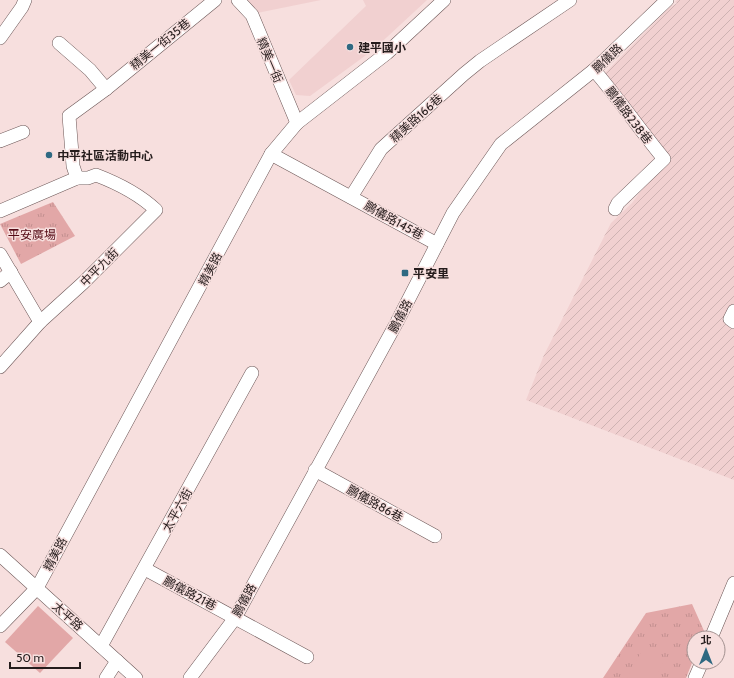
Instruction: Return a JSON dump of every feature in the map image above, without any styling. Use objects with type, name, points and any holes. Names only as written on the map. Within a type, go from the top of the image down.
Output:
[{"type":"street","points":[[0,38],[25,0]]},
{"type":"street","name":"精美一街35巷","points":[[77,178],[73,166],[69,116],[215,0]]},
{"type":"street","name":"精美一街","points":[[238,0],[252,15],[297,123]]},
{"type":"street","name":"精美路","points":[[0,626],[37,588],[271,154],[297,123],[387,53],[444,0]]},
{"type":"street","name":"精美路166巷","points":[[351,197],[381,149],[464,74],[480,61],[570,0]]},
{"type":"street","name":"鵬儀路","points":[[190,678],[235,618],[397,322],[453,212],[501,144],[594,70],[667,0]]},
{"type":"street","points":[[59,43],[90,70],[106,88]]},
{"type":"street","name":"鵬儀路238巷","points":[[594,70],[624,105],[637,126],[664,159],[618,203],[615,209]]},
{"type":"street","points":[[0,141],[23,132]]},
{"type":"street","points":[[271,154],[351,197]]},
{"type":"street","name":"中平九街","points":[[0,367],[40,322],[83,283],[156,210],[148,202],[117,183],[96,175],[88,178],[77,178]]},
{"type":"street","points":[[0,211],[77,178]]},
{"type":"street","name":"鵬儀路145巷","points":[[351,197],[437,244]]},
{"type":"street","points":[[0,254],[40,322]]},
{"type":"street","points":[[0,281],[11,272]]},
{"type":"street","points":[[734,311],[730,319],[734,322]]},
{"type":"street","name":"太平六街","points":[[101,646],[145,569],[252,373]]},
{"type":"street","name":"鵬儀路86巷","points":[[315,470],[435,536]]},
{"type":"street","name":"太平路","points":[[0,555],[136,678]]},
{"type":"street","name":"鵬儀路21巷","points":[[145,569],[307,657]]},
{"type":"street","points":[[714,630],[734,583]]},
{"type":"street","points":[[106,678],[117,661]]},
{"type":"shaded area","points":[[248,0],[321,0],[257,13]]},
{"type":"shaded area","name":"建平國小","points":[[363,0],[427,0],[373,50],[310,96],[296,95],[289,80],[366,6]]},
{"type":"shaded area","points":[[677,0],[734,0],[734,480],[526,400],[544,355],[611,223],[632,203],[658,168],[668,160],[597,81],[669,8],[677,3],[675,2]]},
{"type":"green space","name":"平安廣場","points":[[53,202],[75,236],[21,264],[0,224]]},
{"type":"green space","points":[[692,604],[704,630],[686,630],[686,670],[689,670],[686,678],[603,678],[646,613]]},
{"type":"green space","points":[[38,606],[73,638],[40,673],[5,642]]},
{"type":"green space","points":[[641,652],[663,663],[655,678],[627,678]]},
{"type":"place","name":"建平國小","points":[[350,47]]},
{"type":"place","name":"中平社區活動中心","points":[[49,155]]},
{"type":"place","name":"平安里","points":[[405,273]]}]
